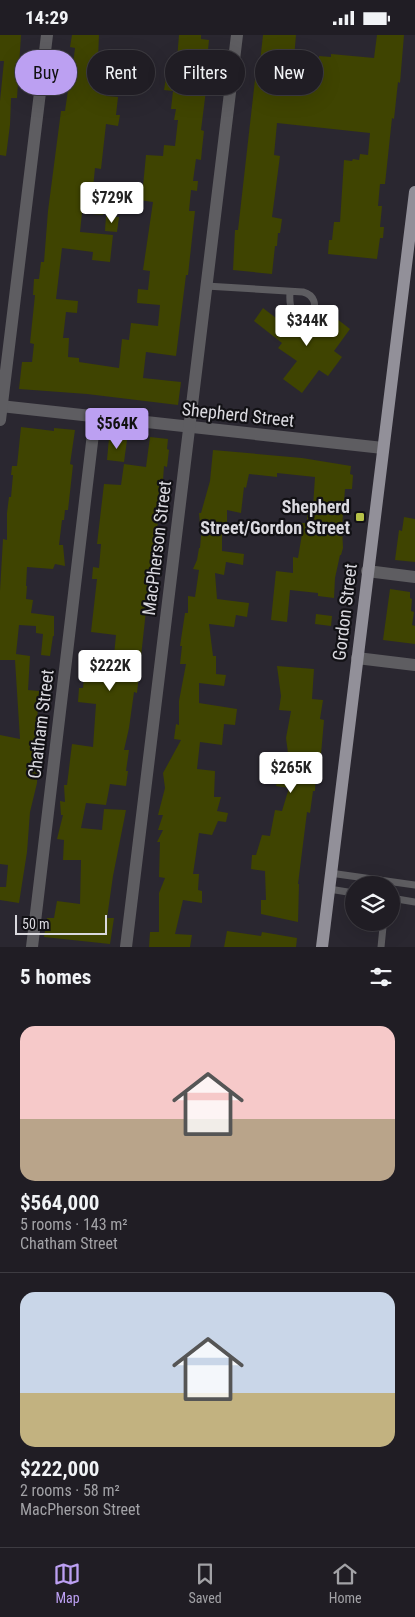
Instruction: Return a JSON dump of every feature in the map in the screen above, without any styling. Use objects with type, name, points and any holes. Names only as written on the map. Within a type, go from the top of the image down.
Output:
[{"type":"main road","name":"Gordon Street","points":[[322,947],[415,192]]},
{"type":"street","points":[[0,420],[47,35]]},
{"type":"street","name":"MacPherson Street","points":[[126,947],[237,35]]},
{"type":"street","name":"Shepherd Street","points":[[1,407],[383,449]]},
{"type":"street","name":"Chatham Street","points":[[32,947],[95,417]]},
{"type":"street","points":[[367,571],[415,577]]},
{"type":"street","points":[[358,658],[415,665]]},
{"type":"lane","points":[[206,286],[290,292]]},
{"type":"lane","points":[[330,873],[415,885]]},
{"type":"lane","points":[[329,889],[345,892]]},
{"type":"lane","points":[[400,900],[415,902]]},
{"type":"lane","points":[[381,947],[383,931]]},
{"type":"building","points":[[0,35],[21,35],[20,50],[15,50],[15,95],[17,95],[17,98],[11,98],[6,156],[0,155],[0,101],[4,61],[0,61]]},
{"type":"building","points":[[72,35],[99,35],[98,50],[87,50],[87,95],[118,97],[116,115],[120,115],[118,126],[106,124],[101,169],[95,168],[93,188],[106,190],[103,215],[82,213],[80,232],[113,235],[110,262],[92,260],[93,252],[62,248],[56,299],[78,301],[77,313],[66,312],[63,338],[69,338],[68,357],[79,358],[79,362],[119,368],[122,339],[129,340],[131,323],[158,326],[160,305],[137,303],[138,289],[148,290],[150,271],[143,270],[153,202],[139,200],[140,185],[143,186],[146,155],[163,156],[164,145],[175,146],[178,120],[174,120],[176,109],[171,109],[173,95],[205,95],[201,130],[204,131],[201,160],[196,159],[193,181],[198,181],[197,191],[191,190],[189,211],[195,211],[176,356],[146,352],[143,378],[181,382],[178,405],[87,394],[19,389],[22,362],[32,362],[34,344],[30,343],[35,295],[33,295],[34,279],[39,279],[41,262],[44,262],[48,211],[61,111],[65,111],[67,95],[77,95],[77,50],[70,47]]},
{"type":"building","points":[[179,35],[201,35],[201,39],[209,40],[208,50],[178,50]]},
{"type":"building","points":[[263,35],[296,35],[295,50],[261,50]]},
{"type":"building","points":[[377,35],[404,35],[400,83],[398,82],[394,119],[392,118],[385,184],[380,184],[378,206],[382,206],[380,227],[384,227],[383,238],[380,238],[377,259],[328,254],[329,240],[332,240],[334,222],[340,222],[344,160],[359,160],[360,154],[368,155],[370,133],[277,123],[274,155],[280,156],[272,217],[282,219],[277,246],[275,246],[272,274],[233,270],[235,230],[238,230],[255,80],[255,95],[323,95],[323,56],[331,57],[331,54],[374,58]]},
{"type":"building","points":[[106,216],[119,217],[117,232],[105,231]]},
{"type":"building","points":[[263,308],[294,332],[299,326],[314,324],[321,329],[332,315],[350,329],[334,351],[342,357],[328,376],[319,370],[302,393],[283,379],[297,361],[278,348],[282,343],[254,321]]},
{"type":"building","points":[[21,427],[54,431],[54,428],[75,430],[70,464],[73,465],[68,510],[65,510],[64,520],[62,520],[59,545],[63,545],[65,566],[55,564],[53,569],[27,567],[26,599],[33,600],[31,613],[54,616],[54,636],[50,656],[41,655],[43,634],[36,633],[36,626],[19,625],[16,654],[30,656],[28,690],[39,691],[37,722],[39,722],[32,767],[38,768],[37,783],[30,812],[27,852],[19,903],[0,900],[0,887],[6,887],[8,865],[0,864],[0,735],[20,739],[15,660],[0,660],[0,591],[3,539],[7,540],[7,513],[9,497],[11,497],[12,466],[17,466]]},
{"type":"building","points":[[150,437],[168,439],[167,449],[169,450],[167,467],[164,466],[163,480],[160,479],[158,504],[162,505],[160,523],[158,522],[149,583],[137,693],[134,692],[124,750],[129,750],[126,786],[110,784],[106,805],[86,803],[81,828],[102,830],[104,809],[126,810],[107,918],[114,918],[110,944],[44,937],[47,918],[54,918],[57,901],[80,904],[81,860],[63,860],[64,840],[57,839],[63,815],[61,815],[60,801],[65,802],[64,785],[67,785],[72,744],[93,747],[96,704],[78,702],[79,688],[83,688],[86,659],[88,660],[89,652],[114,655],[116,635],[91,632],[97,579],[92,579],[93,567],[99,568],[101,544],[97,544],[104,484],[121,485],[124,464],[146,467]]},
{"type":"building","points":[[109,438],[127,440],[124,462],[107,460]]},
{"type":"building","points":[[213,450],[302,458],[351,466],[350,474],[353,475],[352,489],[345,489],[342,527],[343,548],[335,578],[334,598],[318,596],[318,593],[290,590],[287,622],[271,620],[276,571],[293,573],[293,557],[298,558],[302,534],[298,534],[300,523],[307,523],[307,509],[313,507],[315,477],[277,473],[277,477],[249,474],[246,488],[244,487],[241,513],[227,510],[227,527],[222,527],[222,551],[244,554],[243,565],[226,562],[224,575],[215,573],[217,599],[249,603],[247,617],[236,615],[234,627],[209,624],[213,656],[216,656],[216,674],[226,675],[224,686],[199,683],[199,703],[237,709],[235,725],[224,724],[222,745],[200,742],[197,769],[215,771],[214,797],[221,797],[217,811],[228,813],[226,822],[218,821],[212,835],[199,833],[193,874],[199,874],[198,890],[202,891],[202,903],[183,900],[175,934],[192,935],[190,947],[149,947],[150,932],[159,932],[159,893],[165,878],[159,877],[160,842],[157,842],[163,830],[158,830],[163,815],[158,815],[165,788],[163,773],[181,740],[174,739],[176,724],[179,725],[179,701],[186,664],[180,664],[182,646],[180,646],[185,613],[188,613],[188,596],[195,597],[199,570],[193,569],[200,548],[202,524],[200,524],[199,513],[201,513],[210,481]]},
{"type":"building","points":[[404,517],[415,519],[415,562],[395,560],[399,530],[402,531]]},
{"type":"building","points":[[390,589],[410,592],[410,598],[412,599],[411,611],[414,612],[412,625],[415,626],[415,644],[383,640]]},
{"type":"building","points":[[316,614],[332,616],[331,626],[315,624]]},
{"type":"building","points":[[277,666],[314,669],[312,699],[323,700],[320,719],[324,720],[321,754],[317,753],[315,791],[313,791],[310,813],[307,812],[298,884],[298,922],[261,914],[261,900],[266,900],[265,871],[251,869],[252,855],[256,855],[262,835],[270,836],[275,810],[282,811],[289,788],[276,786],[279,772],[275,771],[275,762],[268,761],[267,752],[288,753],[286,738],[291,711],[279,710],[281,696]]},
{"type":"building","points":[[227,931],[261,936],[262,932],[297,938],[296,947],[224,947]]},
{"type":"place","name":"Shepherd Street/Gordon Street","points":[[360,517]]}]
